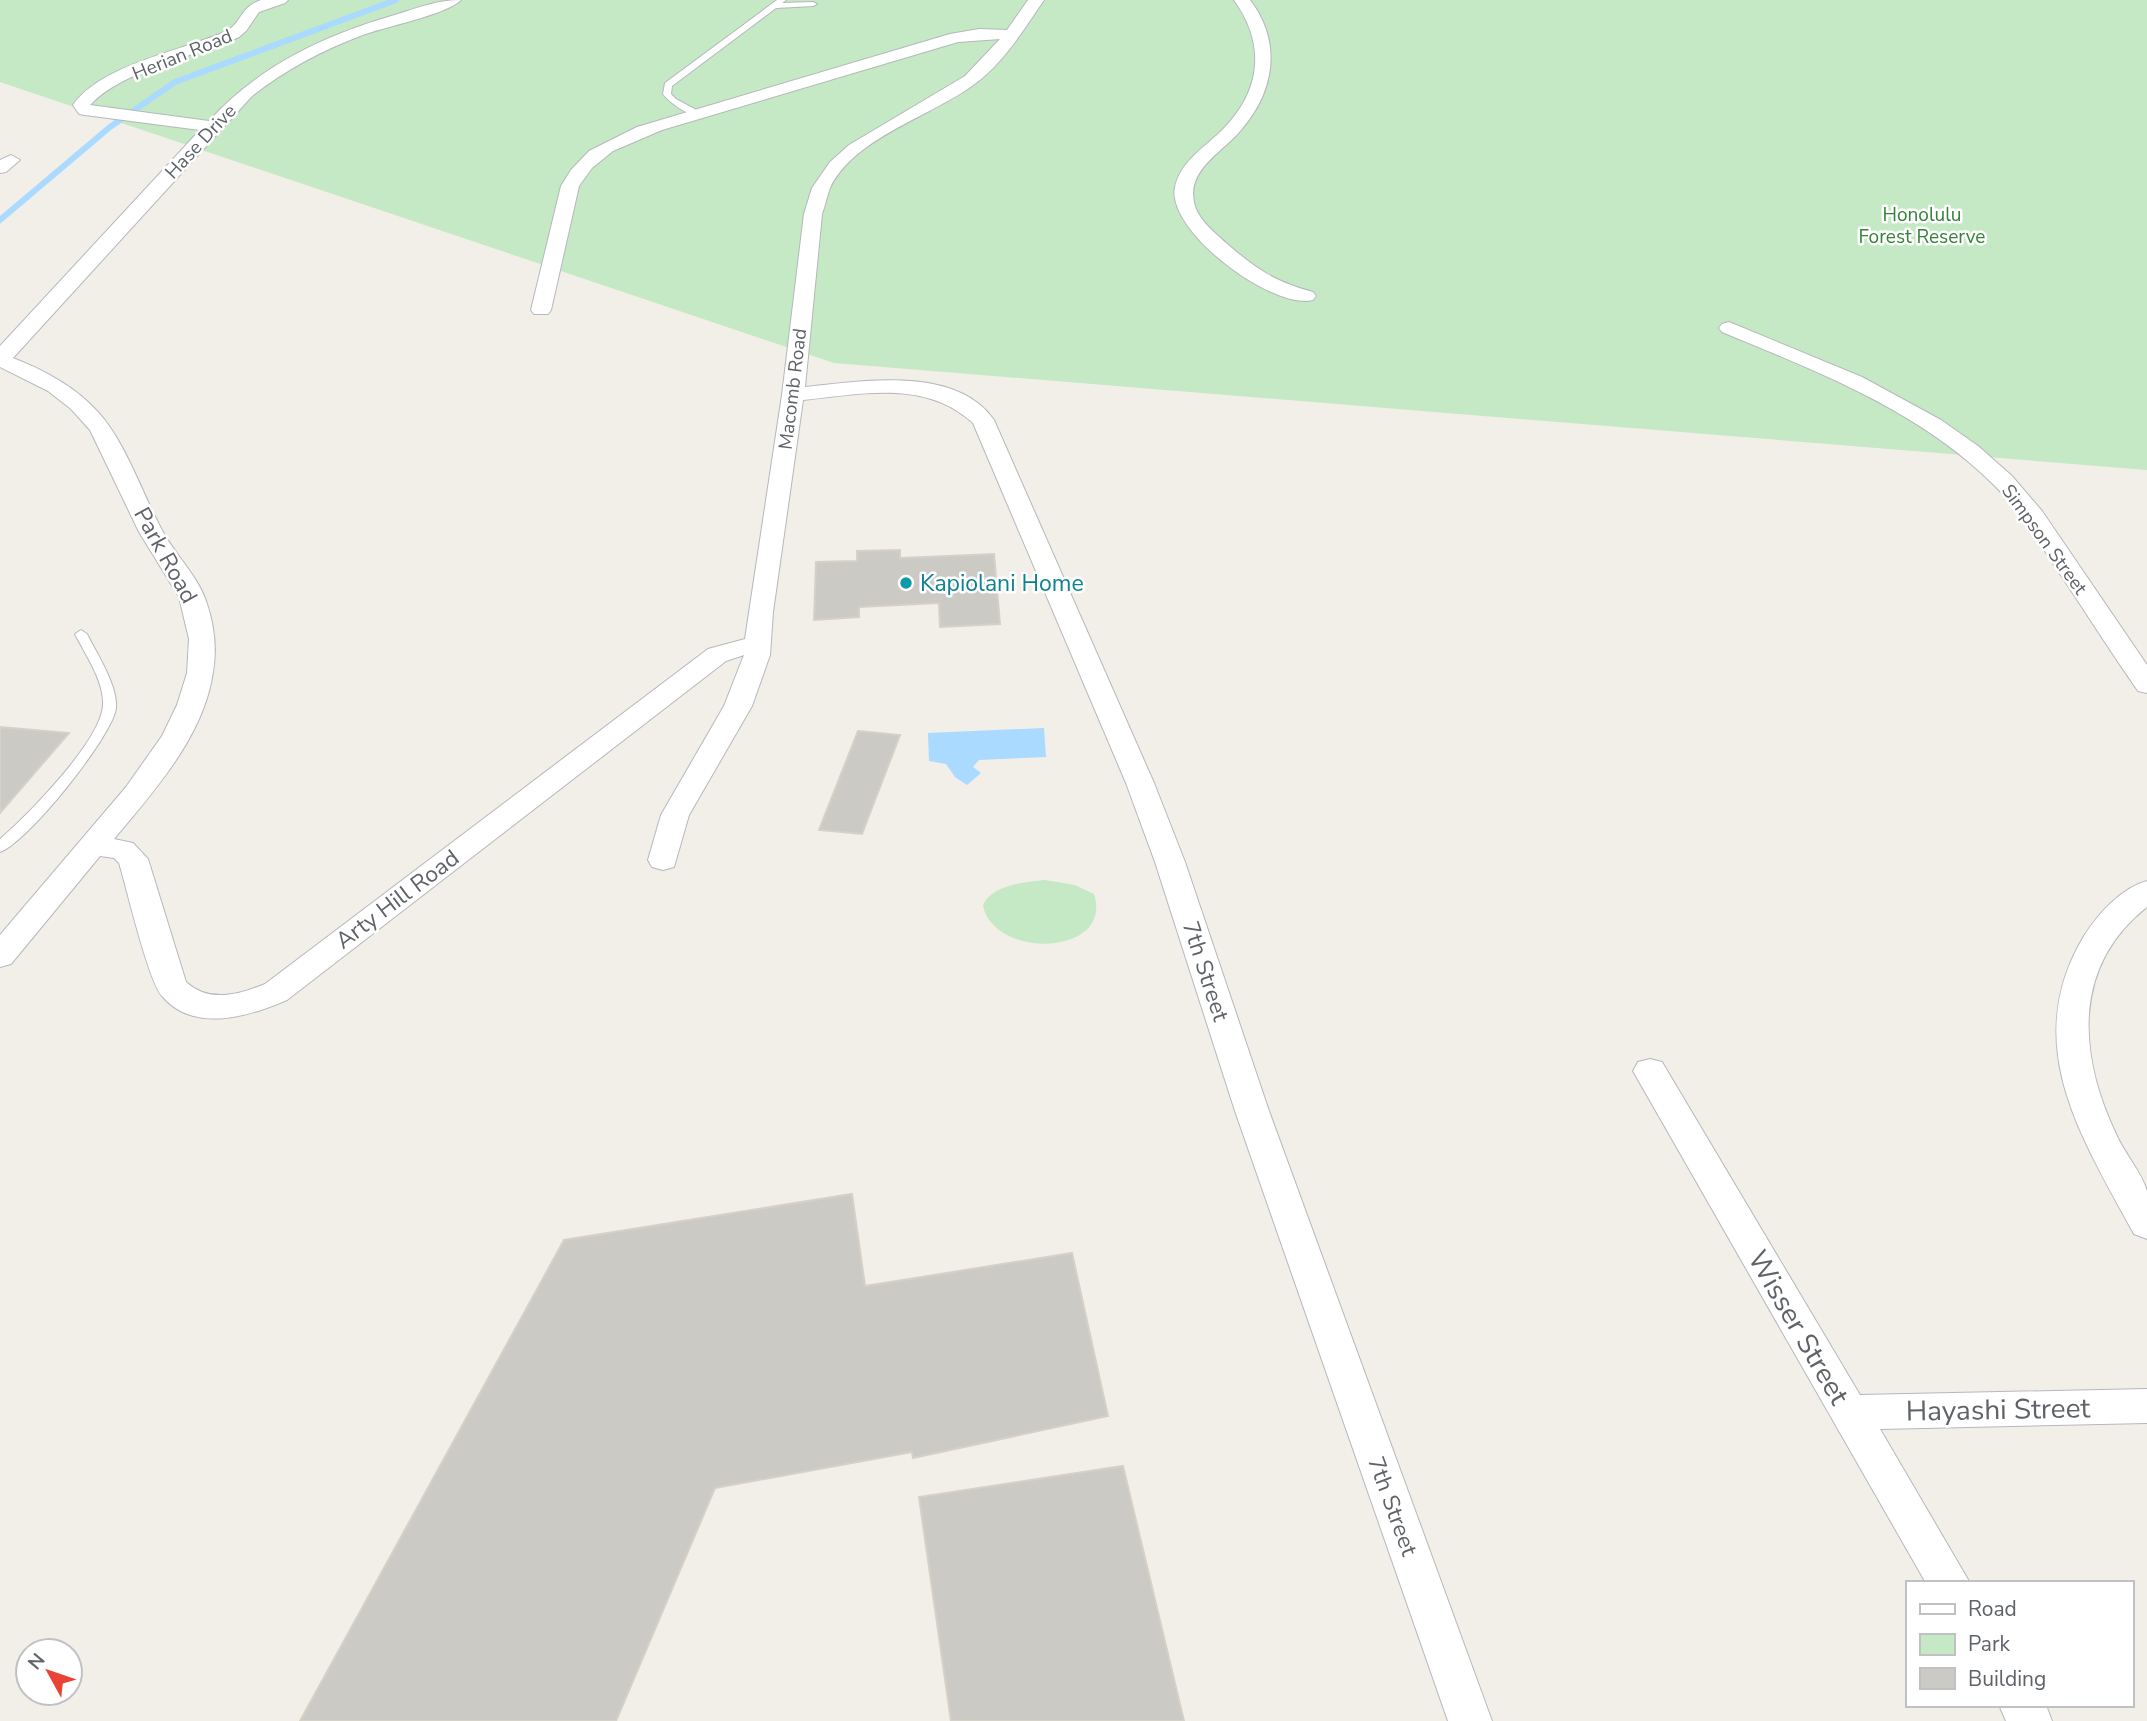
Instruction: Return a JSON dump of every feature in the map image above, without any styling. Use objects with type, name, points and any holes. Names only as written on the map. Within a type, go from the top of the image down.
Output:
[{"type":"street","name":"Herian Road","points":[[213,127],[103,113],[82,107],[84,100],[117,80],[233,34],[242,28],[247,15],[254,9],[280,0]]},
{"type":"street","name":"Hase Drive","points":[[0,359],[253,86],[299,57],[355,33],[453,0]]},
{"type":"street","name":"Macomb Road","points":[[663,860],[671,826],[685,795],[738,706],[750,677],[758,645],[793,395],[815,201],[828,175],[861,144],[937,103],[972,79],[990,62],[1036,0]]},
{"type":"street","points":[[1263,1],[1243,1],[1263,40],[1265,67],[1257,95],[1238,124],[1190,171],[1185,181],[1184,200],[1198,227],[1254,274],[1276,288],[1306,296]]},
{"type":"street","points":[[541,310],[570,186],[580,170],[597,154],[623,139],[697,114],[956,37],[979,34],[1010,35]]},
{"type":"street","name":"Simpson Street","points":[[1729,328],[1874,389],[1929,420],[1977,455],[1999,475],[2034,516],[2147,685]]},
{"type":"street","name":"Park Road","points":[[0,359],[59,387],[89,412],[100,428],[160,547],[187,587],[200,623],[202,642],[201,668],[194,696],[182,725],[143,786],[0,956]]},
{"type":"street","name":"7th Street","points":[[793,395],[882,387],[915,388],[968,405],[983,420],[1144,794],[1252,1111],[1470,1721]]},
{"type":"street","name":"Arty Hill Road","points":[[93,845],[122,850],[133,859],[172,987],[181,998],[213,1007],[245,1004],[276,992],[716,655],[736,648],[758,645]]},
{"type":"street","points":[[2147,891],[2114,917],[2098,937],[2085,959],[2076,984],[2072,1011],[2076,1072],[2086,1106],[2101,1140],[2147,1224]]},
{"type":"street","name":"Wisser Street","points":[[1650,1071],[1948,1581]]},
{"type":"street","name":"Hayashi Street","points":[[1849,1412],[2147,1406]]},
{"type":"lane","points":[[697,114],[669,98],[668,85],[782,0]]},
{"type":"lane","points":[[800,11],[822,0]]},
{"type":"lane","points":[[774,6],[813,4]]},
{"type":"lane","points":[[0,847],[15,835],[55,790],[108,716],[108,691],[81,634]]},
{"type":"green space","name":"Honolulu Forest Reserve","points":[[0,0],[2147,0],[2147,470],[834,363],[0,82]]},
{"type":"green space","points":[[1045,880],[1075,885],[1094,894],[1095,915],[1087,930],[1071,939],[1050,944],[1008,936],[992,924],[983,906],[993,893],[1010,886]]},
{"type":"water","points":[[1044,728],[1046,757],[979,760],[973,767],[981,773],[967,785],[955,777],[946,764],[929,761],[928,733]]},
{"type":"building","name":"Kapiolani Home","points":[[900,550],[900,558],[994,554],[1000,624],[940,627],[939,603],[859,607],[859,617],[814,620],[816,562],[857,561],[857,551]]},
{"type":"building","points":[[0,727],[69,733],[0,813]]},
{"type":"building","points":[[858,731],[900,735],[862,834],[819,830]]},
{"type":"building","points":[[852,1194],[865,1286],[1072,1253],[1108,1416],[913,1458],[912,1452],[715,1488],[616,1721],[300,1721],[564,1240]]},
{"type":"building","points":[[1123,1466],[1184,1721],[951,1721],[919,1497]]},
{"type":"waterway","points":[[0,220],[110,127],[175,82],[396,0]]},
{"type":"place","name":"Kapiolani Home","points":[[906,583]]}]
